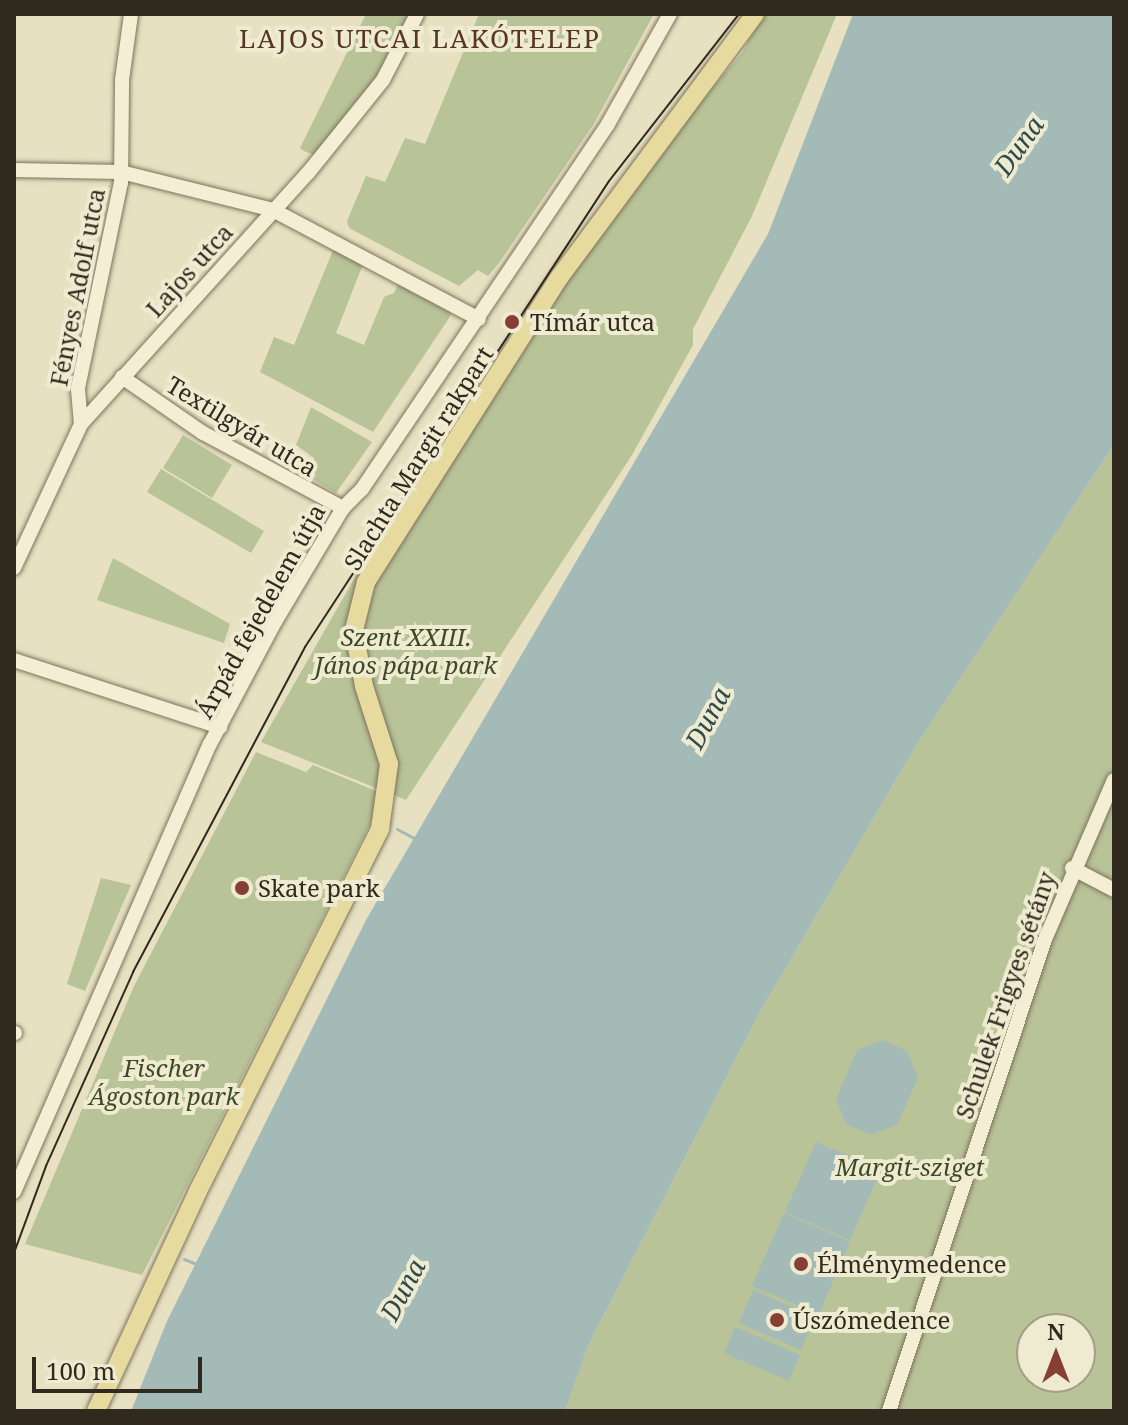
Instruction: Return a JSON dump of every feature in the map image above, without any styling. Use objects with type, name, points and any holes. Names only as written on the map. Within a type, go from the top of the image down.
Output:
[{"type":"main road","name":"Slachta Margit rakpart","points":[[96,1411],[198,1191],[380,829],[389,764],[364,686],[354,630],[366,582],[559,278],[755,14]]},
{"type":"street","name":"Fényes Adolf utca","points":[[81,424],[78,388],[95,325],[121,172],[122,80],[131,14]]},
{"type":"street","name":"Lajos utca","points":[[14,568],[81,424],[273,210],[383,80],[417,14]]},
{"type":"street","name":"Árpád fejedelem útja","points":[[14,1192],[220,727],[343,508],[362,489],[479,319],[639,76],[670,14]]},
{"type":"street","points":[[14,170],[121,172],[273,210],[479,319]]},
{"type":"street","name":"Textilgyár utca","points":[[122,377],[203,433],[343,508]]},
{"type":"street","points":[[14,660],[220,727]]},
{"type":"street","name":"Schulek Frigyes sétány","points":[[889,1411],[1072,868],[1114,780]]},
{"type":"street","points":[[1072,868],[1114,890]]},
{"type":"green space","points":[[366,14],[412,14],[378,80],[317,156],[304,151],[300,148]]},
{"type":"green space","points":[[479,14],[654,14],[593,125],[499,263],[488,276],[478,270],[459,286],[349,228],[347,221],[366,176],[385,182],[405,138],[425,144]]},
{"type":"green space","name":"Szent XXIII. János pápa park","points":[[763,14],[837,14],[752,216],[693,329],[693,345],[632,455],[406,800],[261,742],[362,565],[381,573],[604,214],[742,53]]},
{"type":"green space","points":[[334,248],[363,264],[336,333],[364,345],[384,297],[394,293],[399,282],[449,309],[451,315],[373,432],[260,372],[274,337],[294,345]]},
{"type":"green space","points":[[311,407],[372,442],[336,493],[309,477],[314,458],[296,445]]},
{"type":"green space","points":[[183,435],[232,465],[212,498],[163,468]]},
{"type":"green space","name":"Margit-sziget","points":[[1114,445],[1114,1411],[565,1411],[589,1344],[760,1012],[916,746]]},
{"type":"green space","points":[[161,469],[264,531],[251,553],[147,492]]},
{"type":"green space","points":[[113,558],[230,624],[224,643],[97,600]]},
{"type":"green space","name":"Fischer Ágoston park","points":[[256,752],[306,772],[313,765],[376,791],[374,816],[142,1275],[25,1244],[134,986]]},
{"type":"green space","points":[[101,878],[131,885],[85,991],[67,984]]},
{"type":"water","name":"Duna","points":[[853,14],[1114,14],[1114,445],[916,746],[760,1012],[589,1344],[565,1411],[131,1411],[167,1321],[366,920],[768,234]]},
{"type":"water","points":[[883,1040],[907,1051],[918,1078],[897,1125],[870,1135],[846,1124],[836,1099],[857,1050]]},
{"type":"water","points":[[816,1142],[881,1170],[850,1240],[785,1212]]},
{"type":"water","name":"Élménymedence","points":[[784,1213],[850,1242],[819,1314],[752,1286]]},
{"type":"water","name":"Úszómedence","points":[[753,1290],[815,1317],[801,1350],[739,1323]]},
{"type":"water","points":[[735,1327],[800,1355],[789,1381],[724,1353]]},
{"type":"waterway","points":[[397,829],[414,838]]},
{"type":"waterway","points":[[184,1259],[199,1265]]},
{"type":"tram line","points":[[14,1253],[46,1166],[133,972],[305,647],[609,181],[739,14]]},
{"type":"place","name":"Tímár utca","points":[[512,322]]},
{"type":"place","name":"Skate park","points":[[242,888]]},
{"type":"place","name":"Élménymedence","points":[[801,1264]]},
{"type":"place","name":"Úszómedence","points":[[777,1320]]},
{"type":"district","name":"LAJOS UTCAI LAKÓTELEP","points":[[420,39]]}]
